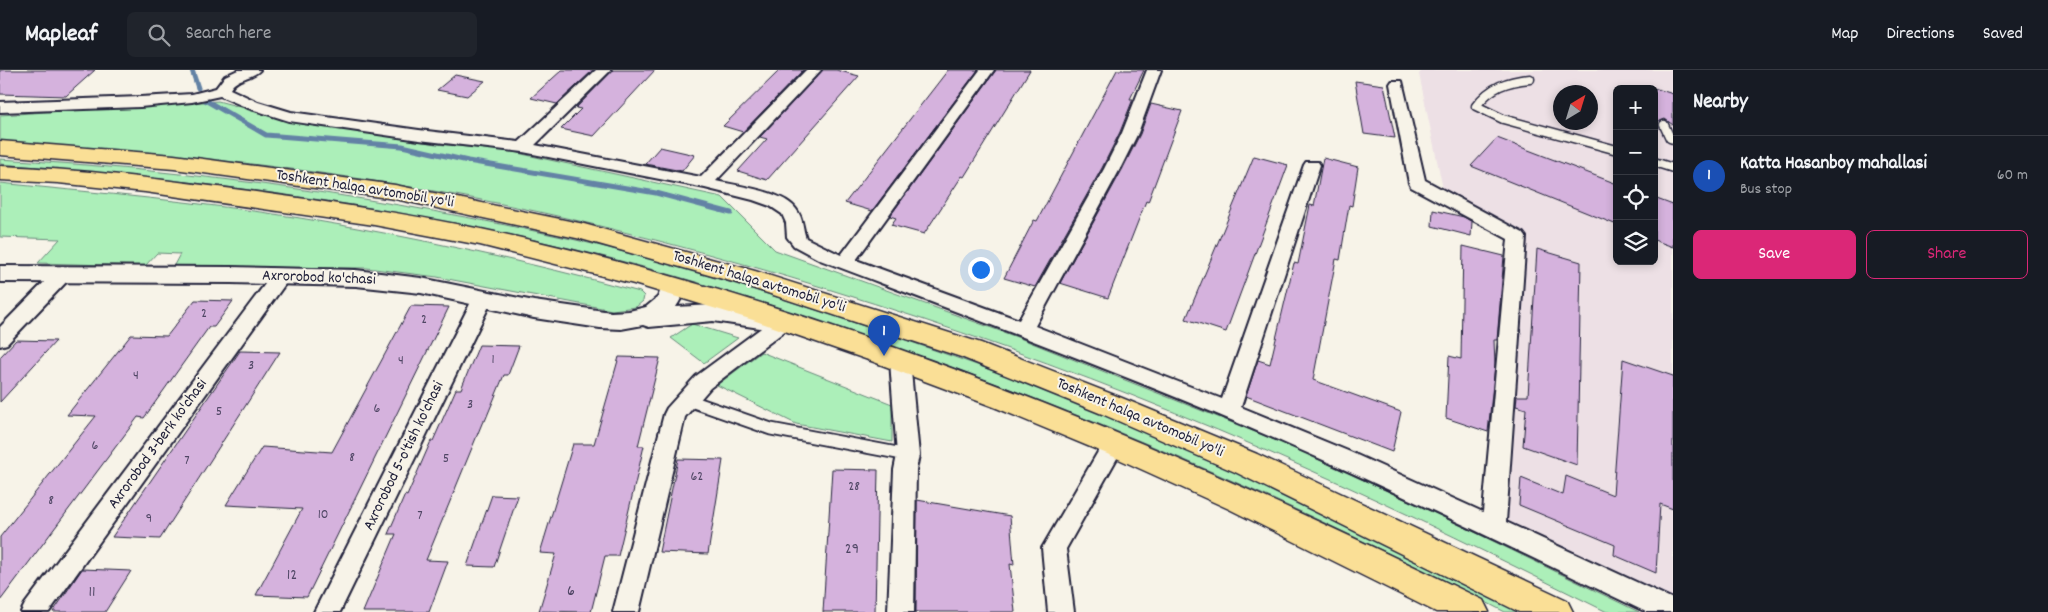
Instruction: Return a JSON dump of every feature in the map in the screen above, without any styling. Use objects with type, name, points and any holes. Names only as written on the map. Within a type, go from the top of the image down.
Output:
[{"type":"highway","name":"Toshkent halqa avtomobil yo'li","points":[[0,148],[174,162],[395,192],[483,209],[584,232],[746,277],[970,350],[1112,406],[1246,463],[1555,612]]},
{"type":"highway","name":"Toshkent halqa avtomobil yo'li","points":[[0,173],[65,177],[162,187],[362,215],[514,245],[672,287],[900,361],[972,387],[1114,444],[1238,497],[1471,612]]},
{"type":"street","points":[[222,91],[225,83],[237,75],[253,70]]},
{"type":"street","points":[[523,147],[604,70]]},
{"type":"street","points":[[705,183],[814,70]]},
{"type":"street","points":[[844,263],[987,70]]},
{"type":"street","points":[[1024,329],[1112,169],[1130,133],[1154,70]]},
{"type":"street","points":[[1397,84],[1417,183],[1518,237],[1494,528]]},
{"type":"street","points":[[0,107],[140,102],[192,98],[222,91],[253,105],[290,116],[409,134],[523,147],[705,183],[776,202],[789,211],[793,218],[796,236],[800,242],[826,256],[1024,329],[1228,410],[1494,528],[1673,612]]},
{"type":"street","points":[[1228,410],[1312,165]]},
{"type":"street","name":"Axrorobod ko'chasi","points":[[0,274],[281,276],[397,282],[432,287],[482,300],[557,315],[608,320],[713,313],[783,322]]},
{"type":"street","points":[[0,339],[64,274]]},
{"type":"street","name":"Axrorobod 3-berk ko'chasi","points":[[34,612],[281,276]]},
{"type":"street","name":"Axrorobod ko'chasi","points":[[634,319],[666,306],[671,298],[672,287]]},
{"type":"street","name":"Axrorobod 5-o'tish ko'chasi","points":[[327,612],[482,300]]},
{"type":"street","points":[[626,612],[675,414],[703,382],[783,322]]},
{"type":"street","points":[[900,361],[908,455],[905,470],[901,612]]},
{"type":"street","points":[[1061,612],[1054,548],[1114,444]]},
{"type":"lane","points":[[1530,79],[1510,81],[1484,94],[1476,106],[1503,119],[1613,149]]},
{"type":"lane","points":[[1664,125],[1670,138],[1673,139]]},
{"type":"lane","points":[[1658,163],[1673,168]]},
{"type":"lane","points":[[688,400],[771,429],[908,455]]},
{"type":"shaded area","points":[[1423,70],[1673,70],[1673,601],[1501,522],[1526,236],[1443,189],[1419,74]]},
{"type":"green space","points":[[218,101],[290,120],[436,144],[508,151],[722,197],[775,250],[1017,337],[1278,441],[1425,508],[1639,612],[1607,612],[1340,483],[1218,430],[1048,363],[875,304],[700,252],[537,211],[385,183],[231,162],[77,147],[0,142],[0,115]]},
{"type":"green space","points":[[0,159],[145,170],[218,178],[362,199],[434,211],[576,240],[704,274],[954,357],[1045,390],[1133,426],[1248,476],[1530,612],[1505,612],[1345,532],[1099,424],[932,360],[746,297],[677,276],[502,233],[360,206],[145,177],[0,164]]},
{"type":"green space","points":[[0,183],[263,212],[343,225],[514,260],[640,292],[644,296],[643,301],[636,307],[612,310],[437,277],[367,268],[173,267],[180,254],[157,253],[145,266],[38,263],[60,239],[0,237]]},
{"type":"green space","points":[[692,324],[738,338],[704,363],[671,338]]},
{"type":"green space","points":[[761,352],[892,404],[892,442],[796,424],[717,385]]},
{"type":"building","points":[[0,70],[95,70],[66,96],[0,94]]},
{"type":"building","points":[[562,70],[593,70],[557,104],[531,98]]},
{"type":"building","points":[[613,70],[655,70],[594,136],[561,129],[581,109],[576,108]]},
{"type":"building","points":[[780,70],[803,70],[743,132],[723,126]]},
{"type":"building","points":[[823,70],[836,70],[859,76],[767,180],[738,171],[767,139],[760,137]]},
{"type":"building","points":[[948,70],[978,70],[872,211],[845,203]]},
{"type":"building","points":[[996,70],[1030,70],[964,177],[962,176],[924,234],[891,225],[896,218],[890,216]]},
{"type":"building","points":[[1117,70],[1144,70],[1130,99],[1133,99],[1120,132],[1102,168],[1035,287],[1004,278],[1034,220],[1037,221]]},
{"type":"building","points":[[455,75],[485,81],[467,96],[437,90]]},
{"type":"building","points":[[1355,81],[1384,85],[1395,138],[1364,134]]},
{"type":"building","points":[[1658,89],[1673,94],[1673,125],[1665,119],[1658,120]]},
{"type":"building","points":[[1151,104],[1182,111],[1148,202],[1146,201],[1108,298],[1060,283],[1122,170],[1140,134]]},
{"type":"building","points":[[1497,138],[1613,182],[1613,223],[1471,166]]},
{"type":"building","points":[[660,147],[695,155],[682,171],[645,164]]},
{"type":"building","points":[[1254,156],[1288,165],[1226,332],[1186,319]]},
{"type":"building","points":[[1323,158],[1358,167],[1352,206],[1349,205],[1340,260],[1336,259],[1313,380],[1401,412],[1392,452],[1246,396],[1258,360],[1270,364],[1294,263],[1298,264],[1310,205],[1314,206]]},
{"type":"building","points":[[1658,199],[1673,205],[1673,247],[1658,241]]},
{"type":"building","points":[[1433,210],[1464,217],[1472,222],[1471,236],[1432,226]]},
{"type":"building","points":[[1463,246],[1504,256],[1497,340],[1494,340],[1495,365],[1488,432],[1446,418],[1449,356],[1461,359]]},
{"type":"building","points":[[1537,249],[1581,262],[1577,465],[1523,446],[1526,409],[1516,406],[1517,396],[1528,396]]},
{"type":"building","points":[[195,300],[233,301],[214,327],[209,327],[144,418],[138,417],[0,601],[0,537],[96,416],[67,415],[131,335],[167,336]]},
{"type":"building","points":[[411,306],[449,307],[307,597],[256,595],[302,509],[226,505],[262,447],[332,452]]},
{"type":"building","points":[[16,340],[56,341],[0,402],[0,357]]},
{"type":"building","points":[[479,345],[519,346],[508,375],[504,375],[485,421],[483,421],[426,560],[448,561],[429,612],[363,612],[396,534],[388,534],[456,389],[461,389]]},
{"type":"building","points":[[240,351],[280,352],[160,539],[112,537]]},
{"type":"building","points":[[619,357],[660,358],[638,446],[644,446],[618,556],[605,556],[591,612],[539,611],[556,554],[540,553],[573,444],[594,444]]},
{"type":"building","points":[[1623,359],[1673,376],[1673,509],[1660,504],[1656,573],[1614,555],[1615,545],[1519,505],[1521,478],[1563,495],[1566,476],[1613,495]]},
{"type":"building","points":[[678,459],[723,460],[708,554],[659,552]]},
{"type":"building","points":[[832,469],[878,470],[875,612],[823,612]]},
{"type":"building","points":[[492,495],[518,496],[494,567],[467,566]]},
{"type":"building","points":[[917,500],[1010,516],[1014,565],[1010,564],[1015,612],[916,612]]},
{"type":"building","points":[[82,569],[131,571],[105,612],[53,612]]},
{"type":"waterway","points":[[192,70],[198,88]]},
{"type":"waterway","points":[[205,100],[266,135],[402,146],[468,161],[656,193],[731,213]]},
{"type":"place","name":"Katta Hasanboy mahallasi","points":[[884,356]]}]
